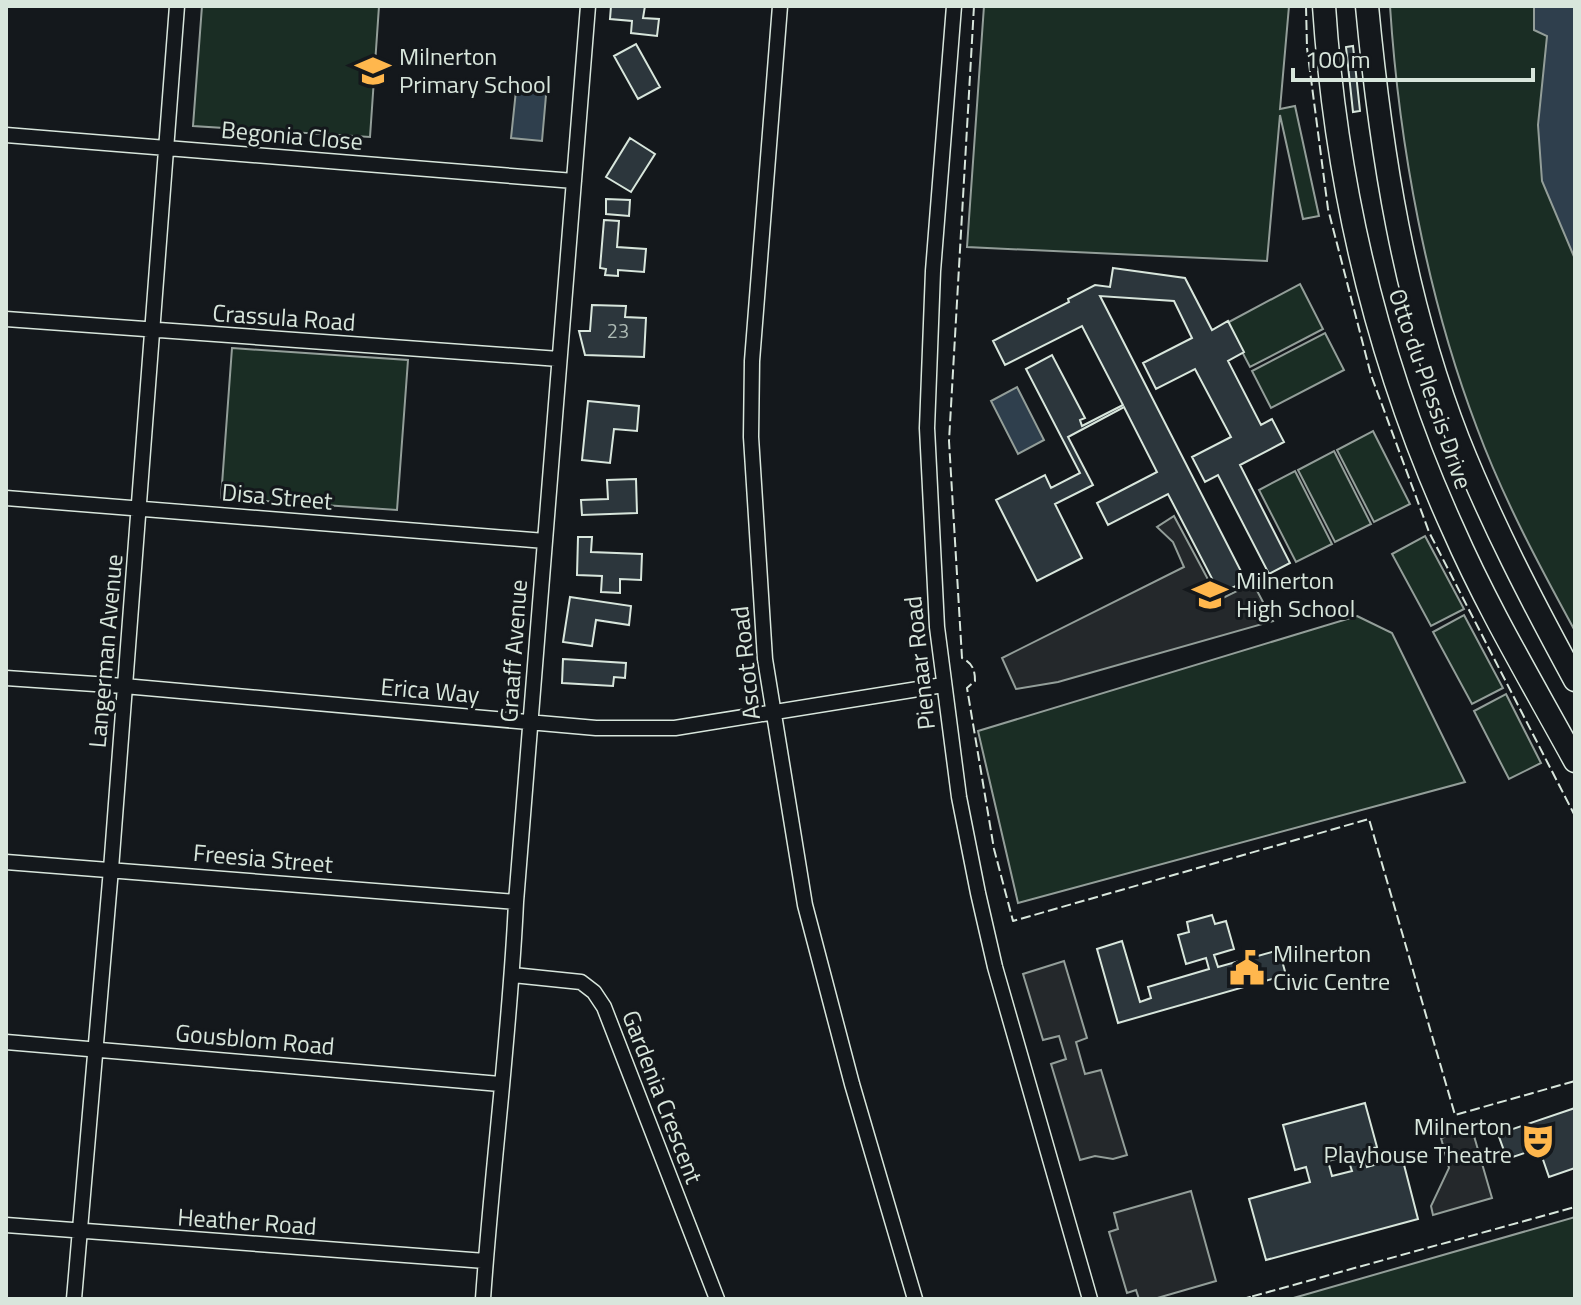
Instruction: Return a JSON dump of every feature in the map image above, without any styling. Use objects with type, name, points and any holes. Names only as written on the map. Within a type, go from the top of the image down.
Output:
[{"type":"main road","name":"Otto du Plessis Drive","points":[[1324,6],[1331,82],[1350,211],[1392,372],[1437,493],[1463,552],[1575,761]]},
{"type":"main road","name":"Otto du Plessis Drive","points":[[1367,6],[1394,215],[1429,355],[1485,505],[1575,680]]},
{"type":"street","name":"Langerman Avenue","points":[[74,1299],[140,507],[177,6]]},
{"type":"street","name":"Graaff Avenue","points":[[483,1299],[500,1084],[513,975],[516,902],[588,6]]},
{"type":"street","name":"Ascot Road","points":[[780,6],[752,376],[751,437],[765,659],[805,905],[852,1084],[915,1299]]},
{"type":"street","name":"Pienaar Road","points":[[954,6],[933,271],[927,428],[933,571],[943,685],[959,797],[995,967],[1090,1299]]},
{"type":"street","name":"Begonia Close","points":[[6,135],[574,181]]},
{"type":"street","name":"Crassula Road","points":[[6,319],[559,359]]},
{"type":"street","name":"Disa Street","points":[[6,498],[545,541]]},
{"type":"street","name":"Erica Way","points":[[6,678],[646,729],[675,728],[943,685]]},
{"type":"street","name":"Freesia Street","points":[[6,862],[516,902]]},
{"type":"street","name":"Gardenia Crescent","points":[[513,975],[581,982],[594,992],[604,1007],[717,1299]]},
{"type":"street","name":"Gousblom Road","points":[[6,1042],[96,1047],[500,1084]]},
{"type":"street","name":"Heather Road","points":[[6,1225],[485,1261]]},
{"type":"green space","points":[[202,6],[379,6],[370,137],[193,126]]},
{"type":"green space","points":[[984,6],[1289,6],[1280,109],[1295,106],[1319,216],[1303,219],[1280,115],[1267,261],[967,247]]},
{"type":"green space","points":[[1390,6],[1575,6],[1575,631],[1498,480],[1459,378],[1418,220],[1400,112]]},
{"type":"green space","points":[[1300,284],[1323,329],[1250,367],[1227,323]]},
{"type":"green space","points":[[1325,333],[1344,370],[1271,408],[1252,371]]},
{"type":"green space","points":[[232,348],[408,360],[397,510],[221,498]]},
{"type":"green space","points":[[1373,431],[1410,504],[1374,522],[1337,450]]},
{"type":"green space","points":[[1334,451],[1371,524],[1335,542],[1298,470]]},
{"type":"green space","points":[[1295,471],[1332,544],[1296,562],[1259,490]]},
{"type":"green space","points":[[1425,536],[1464,609],[1431,626],[1392,554]]},
{"type":"green space","points":[[1464,615],[1503,688],[1472,704],[1433,632]]},
{"type":"green space","points":[[1357,616],[1392,633],[1465,782],[1018,903],[978,731]]},
{"type":"green space","points":[[1506,694],[1541,763],[1509,779],[1474,711]]},
{"type":"green space","points":[[1575,1217],[1575,1299],[1290,1299]]},
{"type":"shaded area","points":[[1174,516],[1219,600],[1253,583],[1273,621],[1058,682],[1016,689],[1002,658],[1184,567],[1173,542],[1157,527]]},
{"type":"shaded area","points":[[1064,961],[1087,1038],[1076,1042],[1085,1074],[1101,1070],[1127,1155],[1113,1159],[1095,1156],[1080,1160],[1051,1064],[1066,1059],[1059,1036],[1043,1040],[1023,974]]},
{"type":"shaded area","points":[[1472,1129],[1492,1198],[1433,1215],[1431,1206],[1449,1168],[1441,1138]]},
{"type":"shaded area","points":[[1191,1191],[1216,1281],[1154,1299],[1139,1299],[1136,1290],[1127,1293],[1109,1232],[1118,1229],[1114,1213]]},
{"type":"water","points":[[1534,6],[1575,6],[1575,259],[1542,181],[1538,125],[1547,36],[1534,30]]},
{"type":"water","points":[[517,81],[547,84],[542,141],[511,138]]},
{"type":"water","points":[[1017,387],[1044,440],[1018,454],[991,401]]},
{"type":"building","points":[[611,6],[645,6],[643,18],[659,19],[657,36],[631,33],[632,21],[610,19]]},
{"type":"building","points":[[636,44],[660,87],[638,99],[614,56]]},
{"type":"building","points":[[1353,46],[1360,111],[1353,112],[1346,47]]},
{"type":"building","points":[[630,138],[655,154],[631,192],[606,177]]},
{"type":"building","points":[[606,199],[630,200],[629,216],[606,214]]},
{"type":"building","points":[[604,220],[619,221],[617,247],[646,249],[644,272],[618,270],[618,276],[605,275],[606,269],[600,268]]},
{"type":"building","name":"Milnerton High School","points":[[1113,268],[1185,278],[1212,330],[1228,321],[1244,352],[1228,361],[1261,425],[1272,419],[1284,442],[1240,465],[1290,563],[1269,574],[1218,475],[1205,482],[1192,457],[1231,437],[1195,369],[1156,389],[1143,363],[1192,338],[1174,301],[1100,296],[1246,581],[1220,594],[1168,494],[1108,525],[1097,503],[1157,472],[1124,407],[1068,437],[1093,485],[1055,504],[1082,558],[1037,581],[996,500],[1045,475],[1051,488],[1080,473],[1026,369],[1052,355],[1085,418],[1080,420],[1082,426],[1123,405],[1082,326],[1005,365],[993,341],[1095,285],[1110,287]]},
{"type":"building","points":[[592,305],[626,306],[625,317],[646,318],[644,357],[585,355],[579,331],[590,331]]},
{"type":"building","points":[[588,401],[639,406],[637,431],[614,429],[610,463],[582,460]]},
{"type":"building","points":[[636,479],[637,513],[582,515],[581,500],[608,499],[607,480]]},
{"type":"building","points":[[578,537],[592,537],[591,552],[642,554],[641,580],[620,579],[620,593],[601,592],[602,576],[577,575]]},
{"type":"building","points":[[570,597],[631,606],[629,625],[596,620],[592,646],[563,642]]},
{"type":"building","points":[[563,659],[626,663],[625,678],[614,677],[613,686],[562,683]]},
{"type":"building","name":"Milnerton Civic Centre","points":[[1212,915],[1215,924],[1226,921],[1234,949],[1214,955],[1218,967],[1279,950],[1286,975],[1118,1023],[1097,949],[1122,941],[1140,1002],[1151,998],[1148,987],[1209,969],[1206,958],[1186,964],[1178,935],[1189,932],[1187,922]]},
{"type":"building","points":[[1365,1103],[1377,1147],[1363,1151],[1367,1167],[1402,1157],[1418,1219],[1266,1260],[1249,1199],[1310,1182],[1306,1167],[1295,1170],[1283,1125]],"holes":[[[1347,1156],[1352,1171],[1332,1176],[1328,1161]]]},
{"type":"building","name":"Milnerton Playhouse Theatre","points":[[1575,1108],[1575,1168],[1549,1177],[1539,1148],[1507,1159],[1498,1134]]},
{"type":"fence","points":[[974,6],[949,441],[962,658],[971,664],[974,673],[975,681],[967,688],[994,849],[1013,921],[1369,819],[1455,1115],[1575,1081]]},
{"type":"fence","points":[[1306,6],[1307,48],[1328,209],[1371,375],[1429,532],[1575,816]]},
{"type":"fence","points":[[1243,1299],[1575,1207]]},
{"type":"place","name":"Milnerton Primary School","points":[[373,71]]},
{"type":"place","name":"Milnerton High School","points":[[1210,595]]},
{"type":"place","name":"Milnerton Civic Centre","points":[[1247,968]]},
{"type":"place","name":"Milnerton Playhouse Theatre","points":[[1538,1141]]}]
